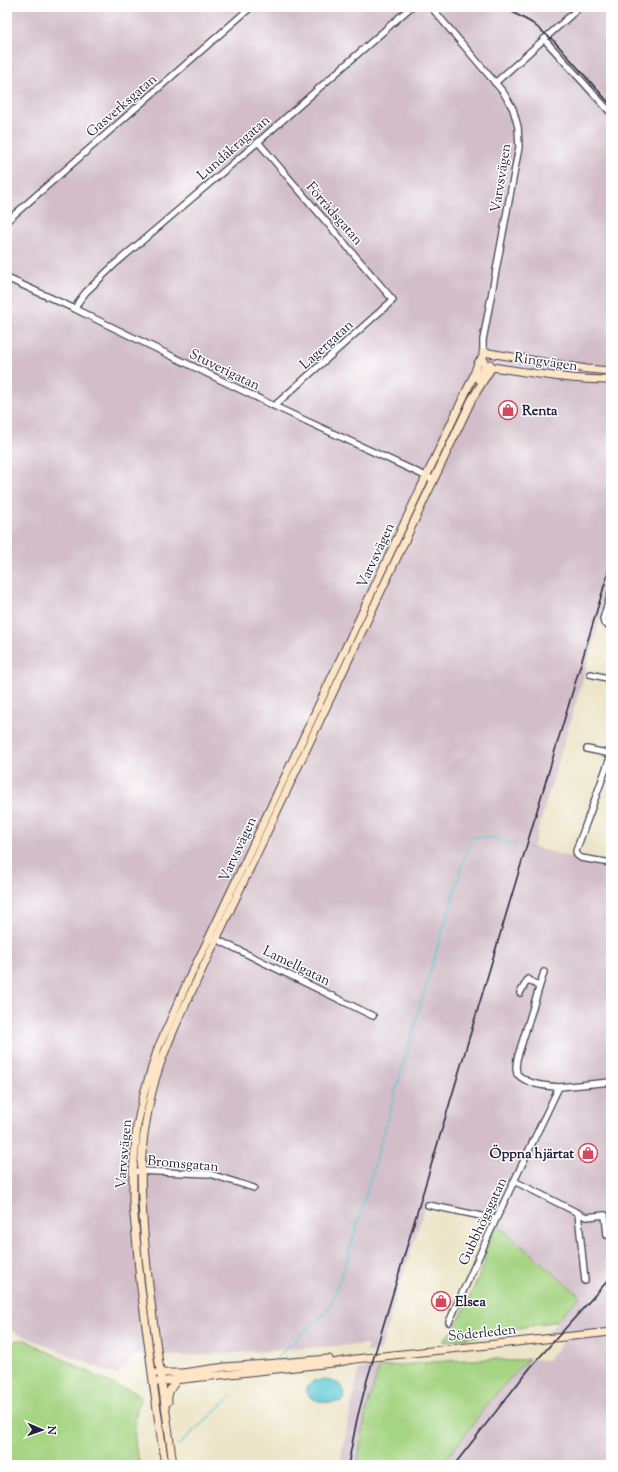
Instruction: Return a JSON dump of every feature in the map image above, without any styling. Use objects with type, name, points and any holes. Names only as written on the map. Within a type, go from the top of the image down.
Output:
[{"type":"main road","name":"Ringvägen","points":[[483,354],[492,367],[586,379],[611,380]]},
{"type":"main road","name":"Ringvägen","points":[[483,354],[611,371]]},
{"type":"main road","name":"Varvsvägen","points":[[156,1378],[140,1280],[133,1204],[137,1171],[137,1126],[142,1100],[158,1048],[191,974],[214,937],[472,399],[484,366],[483,354]]},
{"type":"main road","name":"Varvsvägen","points":[[214,937],[483,354]]},
{"type":"main road","name":"Varvsvägen","points":[[472,399],[492,367]]},
{"type":"main road","name":"Söderleden","points":[[156,1378],[177,1380],[333,1363],[355,1359],[611,1332]]},
{"type":"main road","name":"Söderleden","points":[[156,1378],[226,1367],[332,1358],[355,1359]]},
{"type":"main road","points":[[156,1378],[173,1465]]},
{"type":"main road","points":[[156,1378],[165,1465]]},
{"type":"main road","points":[[170,1446],[167,1395],[177,1380]]},
{"type":"street","name":"Gasverksgatan","points":[[7,221],[251,7]]},
{"type":"street","name":"Lundåkragatan","points":[[75,309],[86,292],[115,264],[258,142],[412,7]]},
{"type":"street","name":"Varvsvägen","points":[[431,7],[503,92],[513,109],[518,127],[519,147],[484,340],[483,354]]},
{"type":"street","points":[[495,83],[580,7]]},
{"type":"street","points":[[544,39],[611,113]]},
{"type":"street","name":"Förrådsgatan","points":[[258,142],[393,300]]},
{"type":"street","name":"Stuverigatan","points":[[7,278],[75,309],[274,406],[434,480]]},
{"type":"street","name":"Lagergatan","points":[[274,406],[393,300]]},
{"type":"street","points":[[611,593],[603,619],[604,624],[611,627]]},
{"type":"street","points":[[590,674],[611,678]]},
{"type":"street","points":[[587,749],[611,754],[576,851],[577,855],[581,858],[611,864]]},
{"type":"street","name":"Lamellgatan","points":[[214,937],[373,1016]]},
{"type":"street","points":[[544,972],[544,979],[539,987],[521,1044],[516,1067],[517,1074],[528,1082],[546,1086],[559,1087],[611,1082]]},
{"type":"street","points":[[520,994],[528,979],[539,987]]},
{"type":"street","name":"Gubbhögsgatan","points":[[449,1322],[559,1087]]},
{"type":"street","name":"Bromsgatan","points":[[137,1171],[210,1174],[254,1188]]},
{"type":"street","points":[[514,1181],[586,1217],[604,1215],[607,1235]]},
{"type":"street","points":[[428,1205],[496,1219]]},
{"type":"street","points":[[578,1213],[585,1281]]},
{"type":"shaded area","points":[[7,7],[611,7],[611,584],[533,847],[611,868],[611,1465],[442,1465],[494,1396],[528,1359],[548,1360],[571,1332],[546,1335],[580,1296],[497,1225],[492,1216],[427,1202],[393,1306],[381,1350],[367,1352],[367,1344],[191,1356],[134,1356],[118,1376],[7,1329]]},
{"type":"shaded area","points":[[379,1367],[366,1413],[357,1465],[339,1465],[359,1369]]},
{"type":"green space","points":[[497,1225],[580,1296],[557,1321],[444,1342],[446,1337],[455,1329],[484,1265],[485,1251]]},
{"type":"green space","points":[[17,1340],[25,1340],[116,1386],[138,1393],[141,1397],[136,1413],[135,1440],[141,1465],[7,1465],[7,1345]]},
{"type":"green space","points":[[498,1359],[509,1361],[528,1359],[494,1396],[442,1465],[357,1465],[366,1413],[379,1367],[445,1361]]},
{"type":"water","points":[[325,1380],[335,1382],[343,1388],[343,1401],[318,1401],[306,1393],[306,1387],[313,1381]]},
{"type":"waterway","points":[[276,1359],[330,1307],[348,1257],[422,999],[471,838],[487,837],[515,844]]},
{"type":"waterway","points":[[177,1446],[233,1395]]},
{"type":"railway","points":[[503,7],[532,23],[554,41],[611,105]]},
{"type":"railway","points":[[348,1465],[357,1419],[367,1380],[611,563]]},
{"type":"railway","points":[[454,1465],[530,1368],[611,1277]]},
{"type":"place","name":"Renta","points":[[508,410]]},
{"type":"place","name":"Öppna hjärtat","points":[[588,1153]]},
{"type":"place","name":"Elsea","points":[[441,1301]]}]
